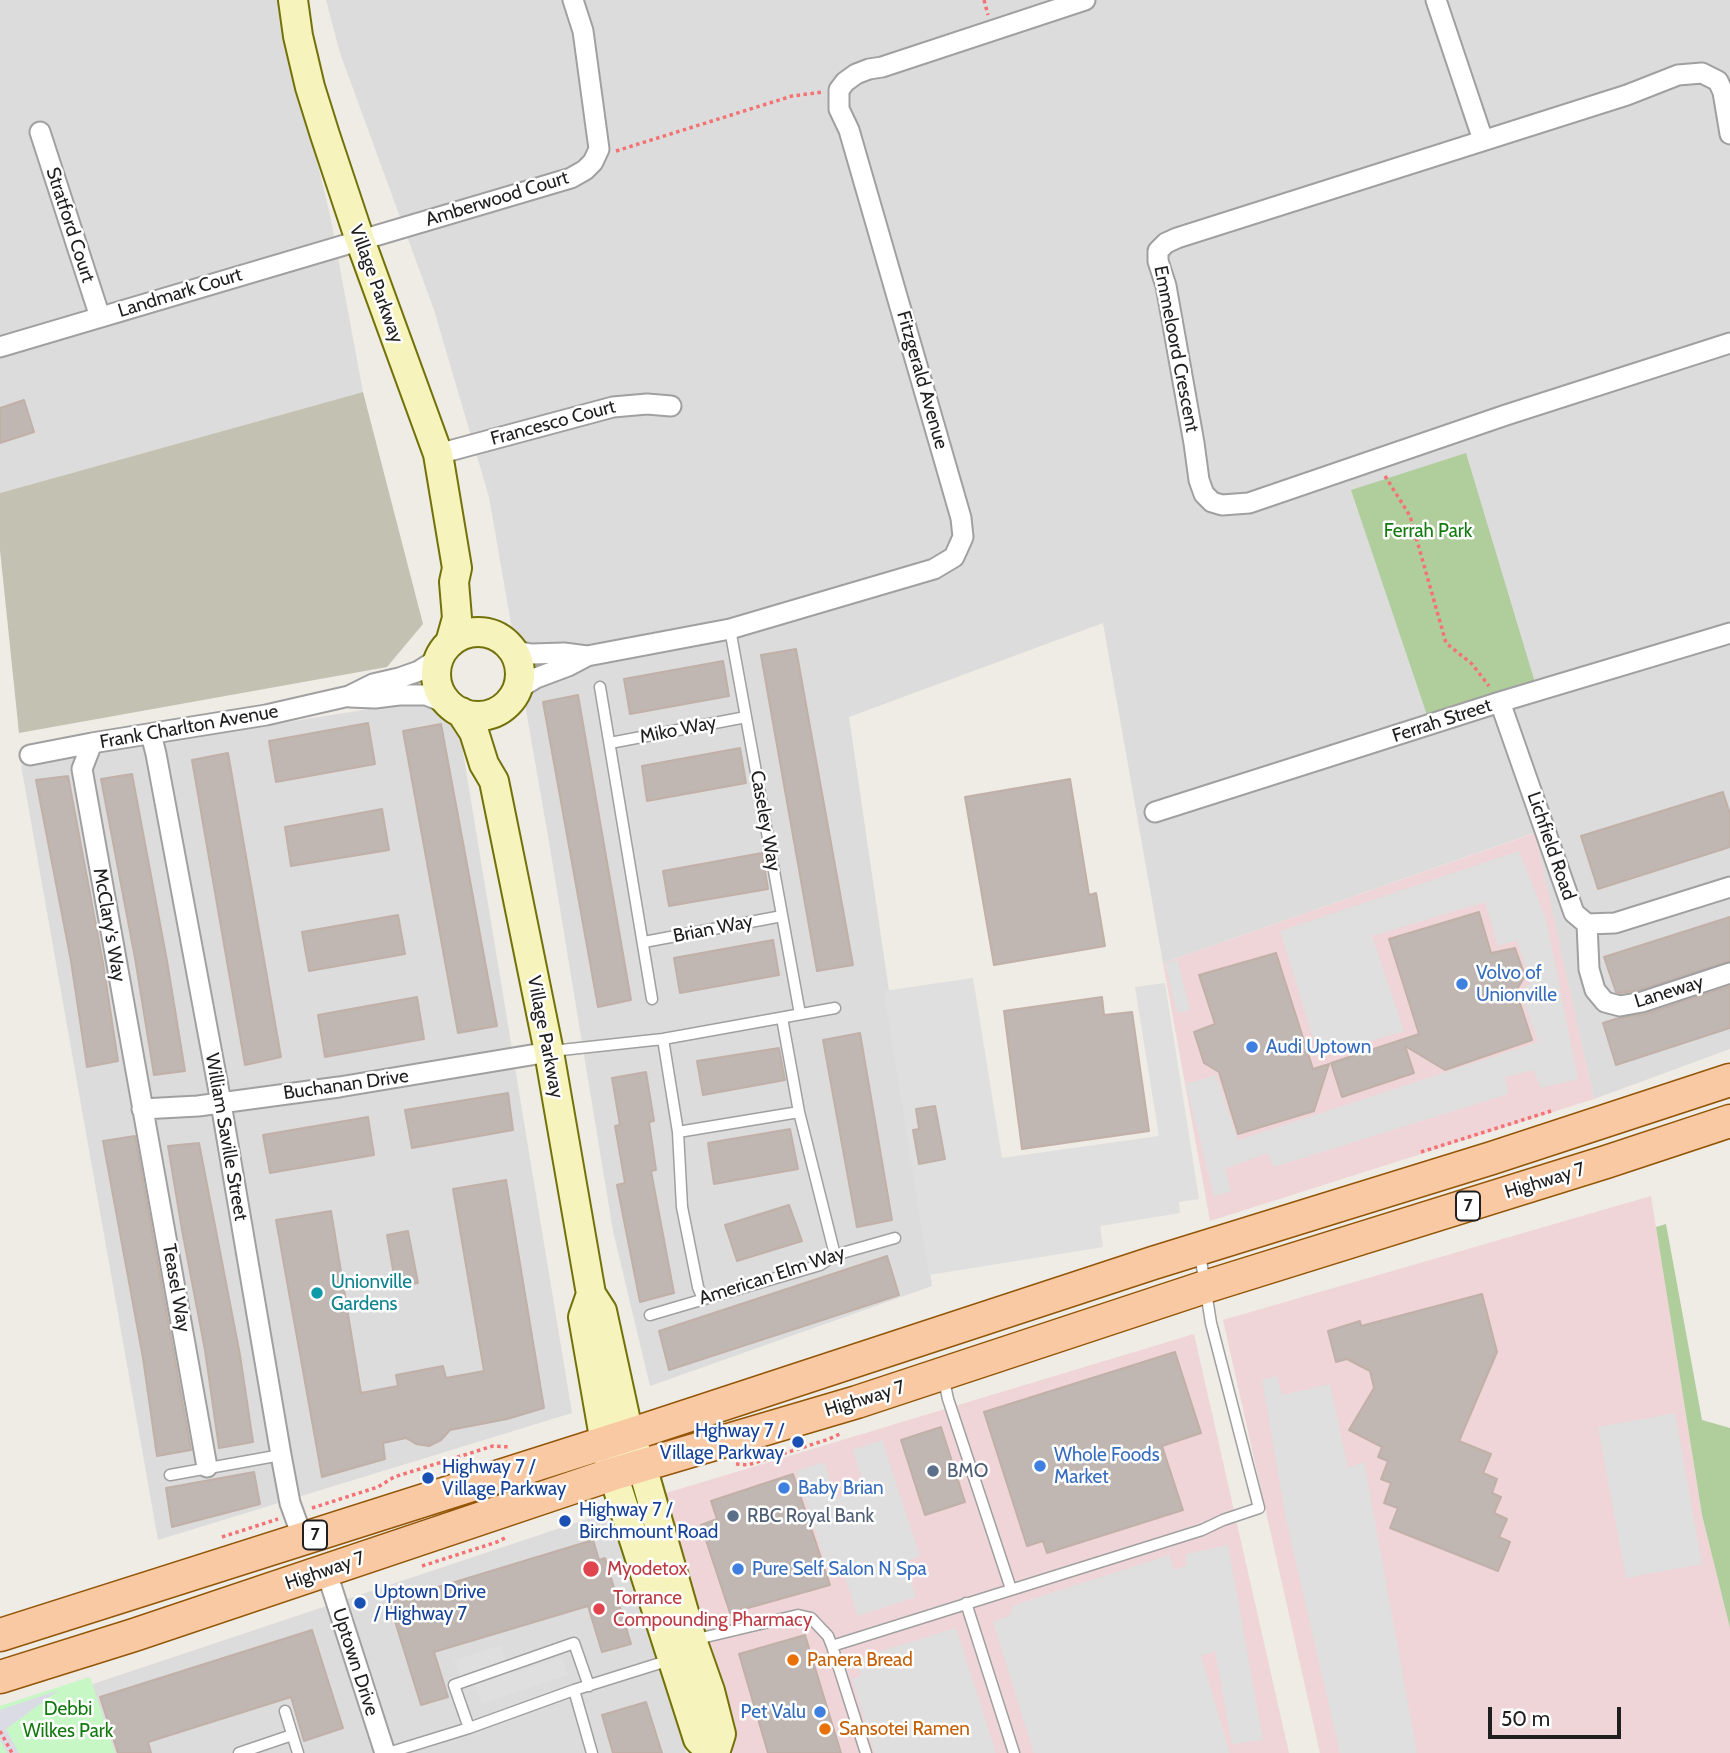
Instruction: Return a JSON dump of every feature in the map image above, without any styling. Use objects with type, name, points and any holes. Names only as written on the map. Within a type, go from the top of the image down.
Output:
[{"type":"main road","name":"Village Parkway","points":[[293,0],[310,87],[360,240],[438,454],[457,568],[454,582],[456,624],[444,651]]},
{"type":"main road","name":"Village Parkway","points":[[457,568],[468,581],[479,612],[502,641]]},
{"type":"main road","points":[[482,632],[502,641],[517,659],[520,671],[519,683],[509,701],[494,712],[483,715],[472,715],[455,708],[442,695],[437,683],[436,670],[444,651],[459,637],[470,633],[482,632]]},
{"type":"main road","name":"Village Parkway","points":[[494,781],[498,761],[499,728],[509,701]]},
{"type":"main road","name":"Village Parkway","points":[[455,708],[474,732],[484,764],[494,781],[549,1052],[591,1294],[602,1311],[617,1439],[682,1650],[698,1739],[714,1753]]},
{"type":"main road","name":"Highway 7","points":[[0,1635],[298,1526],[617,1439],[1127,1271],[1492,1158],[1730,1080]]},
{"type":"main road","name":"Highway 7","points":[[0,1677],[134,1635],[627,1470],[857,1402],[1205,1287],[1730,1121]]},
{"type":"street","name":"Amberwood Court","points":[[360,240],[571,178],[593,162],[599,149],[583,31],[573,0]]},
{"type":"street","points":[[839,90],[856,74],[1085,0]]},
{"type":"street","points":[[1436,0],[1483,140]]},
{"type":"street","name":"Emmeloord Crescent","points":[[1730,134],[1723,92],[1718,81],[1702,73],[1678,75],[1627,95],[1177,238],[1158,251],[1199,480],[1204,494],[1212,502],[1222,505],[1249,503],[1506,415],[1730,343]]},
{"type":"street","name":"Fitzgerald Avenue","points":[[509,701],[520,688],[536,678],[587,656],[730,628],[934,569],[954,557],[964,537],[961,518],[849,130],[839,108],[839,90]]},
{"type":"street","name":"Stratford Court","points":[[40,132],[100,317]]},
{"type":"street","name":"Landmark Court","points":[[0,347],[360,240]]},
{"type":"street","name":"Francesco Court","points":[[438,454],[613,407],[646,404],[671,406]]},
{"type":"street","name":"Ferrah Street","points":[[1155,812],[1500,702],[1730,633]]},
{"type":"street","name":"Fitzgerald Avenue","points":[[502,641],[521,652],[531,654],[564,653],[587,656]]},
{"type":"street","name":"Frank Charlton Avenue","points":[[30,755],[266,715],[349,696],[373,684],[418,671],[444,651]]},
{"type":"street","name":"Frank Charlton Avenue","points":[[349,696],[375,698],[426,695],[455,708]]},
{"type":"street","name":"Lichfield Road","points":[[1500,702],[1574,913],[1587,924]]},
{"type":"street","name":"William Saville Street","points":[[150,734],[156,754],[220,1103],[281,1455],[290,1503],[298,1526]]},
{"type":"street","name":"McClary's Way","points":[[92,743],[82,769],[142,1109]]},
{"type":"street","points":[[1587,924],[1615,923],[1730,887]]},
{"type":"street","name":"Laneway","points":[[1587,924],[1589,969],[1595,990],[1605,1002],[1620,1006],[1642,1002],[1730,972]]},
{"type":"street","name":"Buchanan Drive","points":[[142,1109],[220,1103],[373,1082],[549,1052]]},
{"type":"street","name":"Teasel Way","points":[[142,1109],[207,1467]]},
{"type":"street","name":"Uptown Drive","points":[[326,1570],[387,1753]]},
{"type":"lane","name":"Caseley Way","points":[[730,628],[800,1014]]},
{"type":"lane","points":[[600,687],[653,999]]},
{"type":"lane","name":"Miko Way","points":[[610,743],[746,718]]},
{"type":"lane","name":"Brian Way","points":[[643,942],[782,916]]},
{"type":"lane","points":[[549,1052],[663,1039],[835,1008]]},
{"type":"lane","points":[[782,1017],[799,1112],[835,1255]]},
{"type":"lane","points":[[663,1039],[678,1132],[682,1207],[698,1287],[703,1299]]},
{"type":"lane","points":[[678,1132],[799,1112]]},
{"type":"lane","name":"American Elm Way","points":[[649,1315],[820,1265],[835,1255],[895,1238]]},
{"type":"lane","points":[[832,1646],[1191,1534],[1259,1508],[1210,1323],[1200,1249]]},
{"type":"lane","points":[[942,1374],[1011,1589]]},
{"type":"lane","points":[[170,1475],[281,1455]]},
{"type":"lane","points":[[966,1603],[1014,1753]]},
{"type":"lane","points":[[387,1753],[589,1686],[682,1650],[798,1615],[811,1618],[828,1636],[866,1753]]},
{"type":"lane","points":[[468,1728],[454,1685],[574,1643],[589,1686]]},
{"type":"lane","points":[[574,1690],[592,1753]]},
{"type":"lane","points":[[285,1711],[298,1753]]},
{"type":"lane","points":[[239,1753],[292,1735]]},
{"type":"path","points":[[593,162],[612,153],[792,96],[839,90]]},
{"type":"path","points":[[1375,459],[1410,516],[1446,643],[1472,664],[1500,702]]},
{"type":"path","points":[[217,1538],[298,1526],[394,1477],[493,1446],[520,1447]]},
{"type":"path","points":[[0,1731],[12,1753]]},
{"type":"shaded area","points":[[0,0],[278,0],[330,215],[363,392],[0,493]]},
{"type":"shaded area","points":[[326,0],[1730,0],[1730,1049],[1594,1099],[1534,833],[1163,963],[1103,623],[849,717],[932,1286],[650,1386],[613,1231],[489,497],[434,310],[340,53]]},
{"type":"shaded area","points":[[363,392],[423,624],[387,667],[19,733],[0,550],[0,493]]},
{"type":"shaded area","points":[[406,703],[435,707],[459,728],[572,1413],[158,1540],[21,765]]},
{"type":"shaded area","points":[[1535,833],[1594,1099],[1210,1221],[1163,963]]},
{"type":"shaded area","points":[[1519,851],[1546,919],[1578,1079],[1541,1088],[1533,1070],[1505,1077],[1508,1094],[1274,1167],[1267,1153],[1225,1169],[1231,1191],[1214,1196],[1186,1084],[1216,1075],[1238,1140],[1538,1042],[1521,992],[1531,982],[1517,940],[1498,946],[1485,902],[1372,936],[1404,1031],[1319,1057],[1280,931]]},
{"type":"shaded area","points":[[1178,960],[1190,1010],[1177,1013],[1165,963]]},
{"type":"shaded area","points":[[973,978],[1002,1158],[1159,1136],[1135,987],[1165,983],[1199,1199],[1179,1202],[1180,1213],[1100,1226],[1103,1247],[929,1275],[884,991]]},
{"type":"shaded area","points":[[1651,1196],[1702,1515],[1730,1627],[1730,1753],[1320,1753],[1223,1320]]},
{"type":"shaded area","points":[[1194,1334],[1289,1753],[733,1753],[663,1494]]},
{"type":"shaded area","points":[[1277,1376],[1282,1395],[1330,1384],[1348,1468],[1364,1462],[1417,1753],[1340,1753],[1286,1519],[1262,1380]]},
{"type":"shaded area","points":[[1675,1413],[1702,1564],[1626,1578],[1598,1427]]},
{"type":"shaded area","points":[[882,1440],[920,1556],[904,1562],[916,1597],[858,1616],[839,1559],[826,1563],[796,1471],[824,1462],[836,1498],[865,1489],[853,1450]]},
{"type":"shaded area","points":[[614,1510],[662,1661],[686,1753],[0,1753],[0,1715]]},
{"type":"shaded area","points":[[1228,1545],[1263,1740],[1232,1744],[1215,1651],[1201,1656],[1230,1753],[1034,1753],[993,1622],[1009,1616],[1014,1605],[1169,1555],[1174,1570],[1186,1566],[1186,1554]]},
{"type":"shaded area","points":[[956,1628],[996,1753],[875,1753],[852,1679],[861,1676],[855,1659]]},
{"type":"shaded area","points":[[501,1645],[511,1674],[562,1657],[568,1675],[482,1704],[475,1685],[464,1689],[454,1661]]},
{"type":"shaded area","points":[[59,1690],[6,1729],[19,1753],[7,1753],[0,1740],[0,1710]]},
{"type":"green space","name":"Ferrah Park","points":[[1466,453],[1536,686],[1429,721],[1351,490]]},
{"type":"green space","points":[[1666,1224],[1702,1420],[1730,1428],[1730,1628],[1702,1515],[1656,1227]]},
{"type":"green space","name":"Debbi Wilkes Park","points":[[90,1677],[115,1753],[0,1753],[0,1706]]},
{"type":"building","points":[[24,400],[34,432],[0,443],[0,408]]},
{"type":"building","points":[[796,649],[853,965],[817,971],[761,655]]},
{"type":"building","points":[[723,661],[729,696],[630,714],[624,679]]},
{"type":"building","points":[[578,695],[631,1000],[598,1007],[543,702]]},
{"type":"building","points":[[368,723],[375,764],[276,782],[269,741]]},
{"type":"building","points":[[441,724],[497,1026],[458,1033],[403,731]]},
{"type":"building","points":[[740,748],[746,783],[647,801],[642,766]]},
{"type":"building","points":[[228,753],[281,1057],[245,1065],[192,760]]},
{"type":"building","points":[[132,774],[185,1071],[154,1075],[101,779]]},
{"type":"building","points":[[68,776],[103,963],[118,1061],[87,1067],[71,961],[36,780]]},
{"type":"building","points":[[1070,779],[1089,895],[1096,893],[1105,946],[994,965],[965,797]]},
{"type":"building","points":[[1723,792],[1730,814],[1730,847],[1598,889],[1581,836]]},
{"type":"building","points":[[382,809],[389,850],[291,866],[285,827]]},
{"type":"building","points":[[762,853],[768,889],[669,906],[663,871]]},
{"type":"building","name":"Volvo of Unionville","points":[[1479,912],[1491,953],[1515,948],[1525,976],[1516,991],[1532,1040],[1445,1070],[1405,1046],[1414,1073],[1342,1097],[1331,1063],[1419,1034],[1389,939]]},
{"type":"building","points":[[398,915],[405,954],[309,971],[302,932]]},
{"type":"building","points":[[1730,917],[1730,961],[1639,990],[1616,992],[1604,957]]},
{"type":"building","points":[[773,940],[779,975],[680,993],[674,958]]},
{"type":"building","name":"Audi Uptown","points":[[1276,953],[1313,1069],[1329,1064],[1314,1111],[1238,1134],[1219,1072],[1204,1063],[1194,1032],[1215,1024],[1199,975]]},
{"type":"building","points":[[1730,986],[1730,1028],[1616,1065],[1603,1023],[1646,1014]]},
{"type":"building","points":[[417,997],[424,1039],[325,1057],[318,1015]]},
{"type":"building","points":[[1102,997],[1104,1015],[1132,1012],[1149,1131],[1022,1149],[1004,1011]]},
{"type":"building","points":[[860,1033],[892,1220],[857,1227],[823,1040]]},
{"type":"building","points":[[779,1048],[785,1080],[703,1095],[697,1061]]},
{"type":"building","points":[[646,1072],[654,1121],[649,1122],[656,1170],[651,1171],[674,1293],[640,1302],[617,1185],[625,1183],[615,1126],[620,1125],[612,1078]]},
{"type":"building","points":[[508,1093],[513,1130],[412,1148],[405,1110]]},
{"type":"building","points":[[935,1106],[945,1159],[919,1164],[913,1130],[919,1129],[916,1109]]},
{"type":"building","points":[[368,1117],[374,1155],[270,1173],[263,1135]]},
{"type":"building","points":[[790,1129],[798,1169],[714,1184],[708,1143]]},
{"type":"building","points":[[135,1136],[191,1450],[157,1456],[143,1358],[103,1141]]},
{"type":"building","points":[[199,1143],[240,1355],[253,1442],[219,1448],[205,1350],[168,1146]]},
{"type":"building","name":"Unionville Gardens","points":[[506,1180],[544,1408],[507,1419],[450,1430],[441,1440],[429,1446],[416,1444],[406,1438],[383,1443],[385,1459],[322,1477],[276,1220],[331,1211],[361,1393],[398,1386],[396,1375],[443,1366],[446,1378],[484,1371],[453,1189]]},
{"type":"building","points":[[789,1205],[802,1241],[737,1261],[725,1225]]},
{"type":"building","points":[[408,1231],[418,1283],[396,1287],[387,1235]]},
{"type":"building","points":[[887,1256],[899,1295],[669,1370],[659,1331]]},
{"type":"building","points":[[1482,1294],[1497,1352],[1459,1441],[1491,1454],[1483,1473],[1497,1479],[1492,1493],[1501,1497],[1494,1513],[1507,1519],[1499,1537],[1510,1542],[1498,1571],[1390,1528],[1398,1508],[1384,1503],[1391,1483],[1381,1479],[1388,1461],[1378,1457],[1382,1447],[1349,1430],[1374,1388],[1370,1371],[1347,1359],[1336,1362],[1328,1331],[1360,1321],[1361,1326]]},
{"type":"building","points":[[1175,1352],[1201,1433],[1162,1446],[1183,1510],[1047,1553],[1043,1541],[1027,1546],[984,1412]]},
{"type":"building","name":"BMO","points":[[941,1427],[965,1502],[925,1515],[901,1440]]},
{"type":"building","points":[[254,1472],[260,1504],[172,1527],[166,1488]]},
{"type":"building","points":[[793,1474],[830,1585],[730,1613],[701,1525],[717,1519],[711,1501]]},
{"type":"building","points":[[593,1540],[599,1560],[605,1558],[631,1644],[602,1652],[588,1606],[434,1652],[448,1697],[421,1705],[389,1602]]},
{"type":"building","points":[[312,1630],[343,1728],[304,1741],[291,1697],[148,1742],[151,1753],[118,1753],[100,1697]]},
{"type":"building","points":[[805,1635],[841,1753],[768,1753],[739,1654]]},
{"type":"building","points":[[646,1702],[662,1753],[613,1753],[602,1715]]},
{"type":"place","name":"Volvo of Unionville","points":[[1462,984]]},
{"type":"place","name":"Audi Uptown","points":[[1252,1047]]},
{"type":"place","name":"Unionville Gardens","points":[[317,1293]]},
{"type":"place","name":"Hghway 7 / Village Parkway","points":[[798,1442]]},
{"type":"place","name":"Whole Foods Market","points":[[1040,1466]]},
{"type":"place","name":"BMO","points":[[933,1471]]},
{"type":"place","name":"Highway 7 / Village Parkway","points":[[428,1478]]},
{"type":"place","name":"Baby Brian","points":[[784,1488]]},
{"type":"place","name":"RBC Royal Bank","points":[[733,1516]]},
{"type":"place","name":"Highway 7 / Birchmount Road","points":[[565,1521]]},
{"type":"place","name":"Myodetox","points":[[591,1569]]},
{"type":"place","name":"Pure Self Salon N Spa","points":[[738,1569]]},
{"type":"place","name":"Uptown Drive / Highway 7","points":[[360,1603]]},
{"type":"place","name":"Torrance Compounding Pharmacy","points":[[599,1609]]},
{"type":"place","name":"Panera Bread","points":[[793,1660]]},
{"type":"place","name":"Pet Valu","points":[[820,1712]]},
{"type":"place","name":"Sansotei Ramen","points":[[825,1729]]}]
